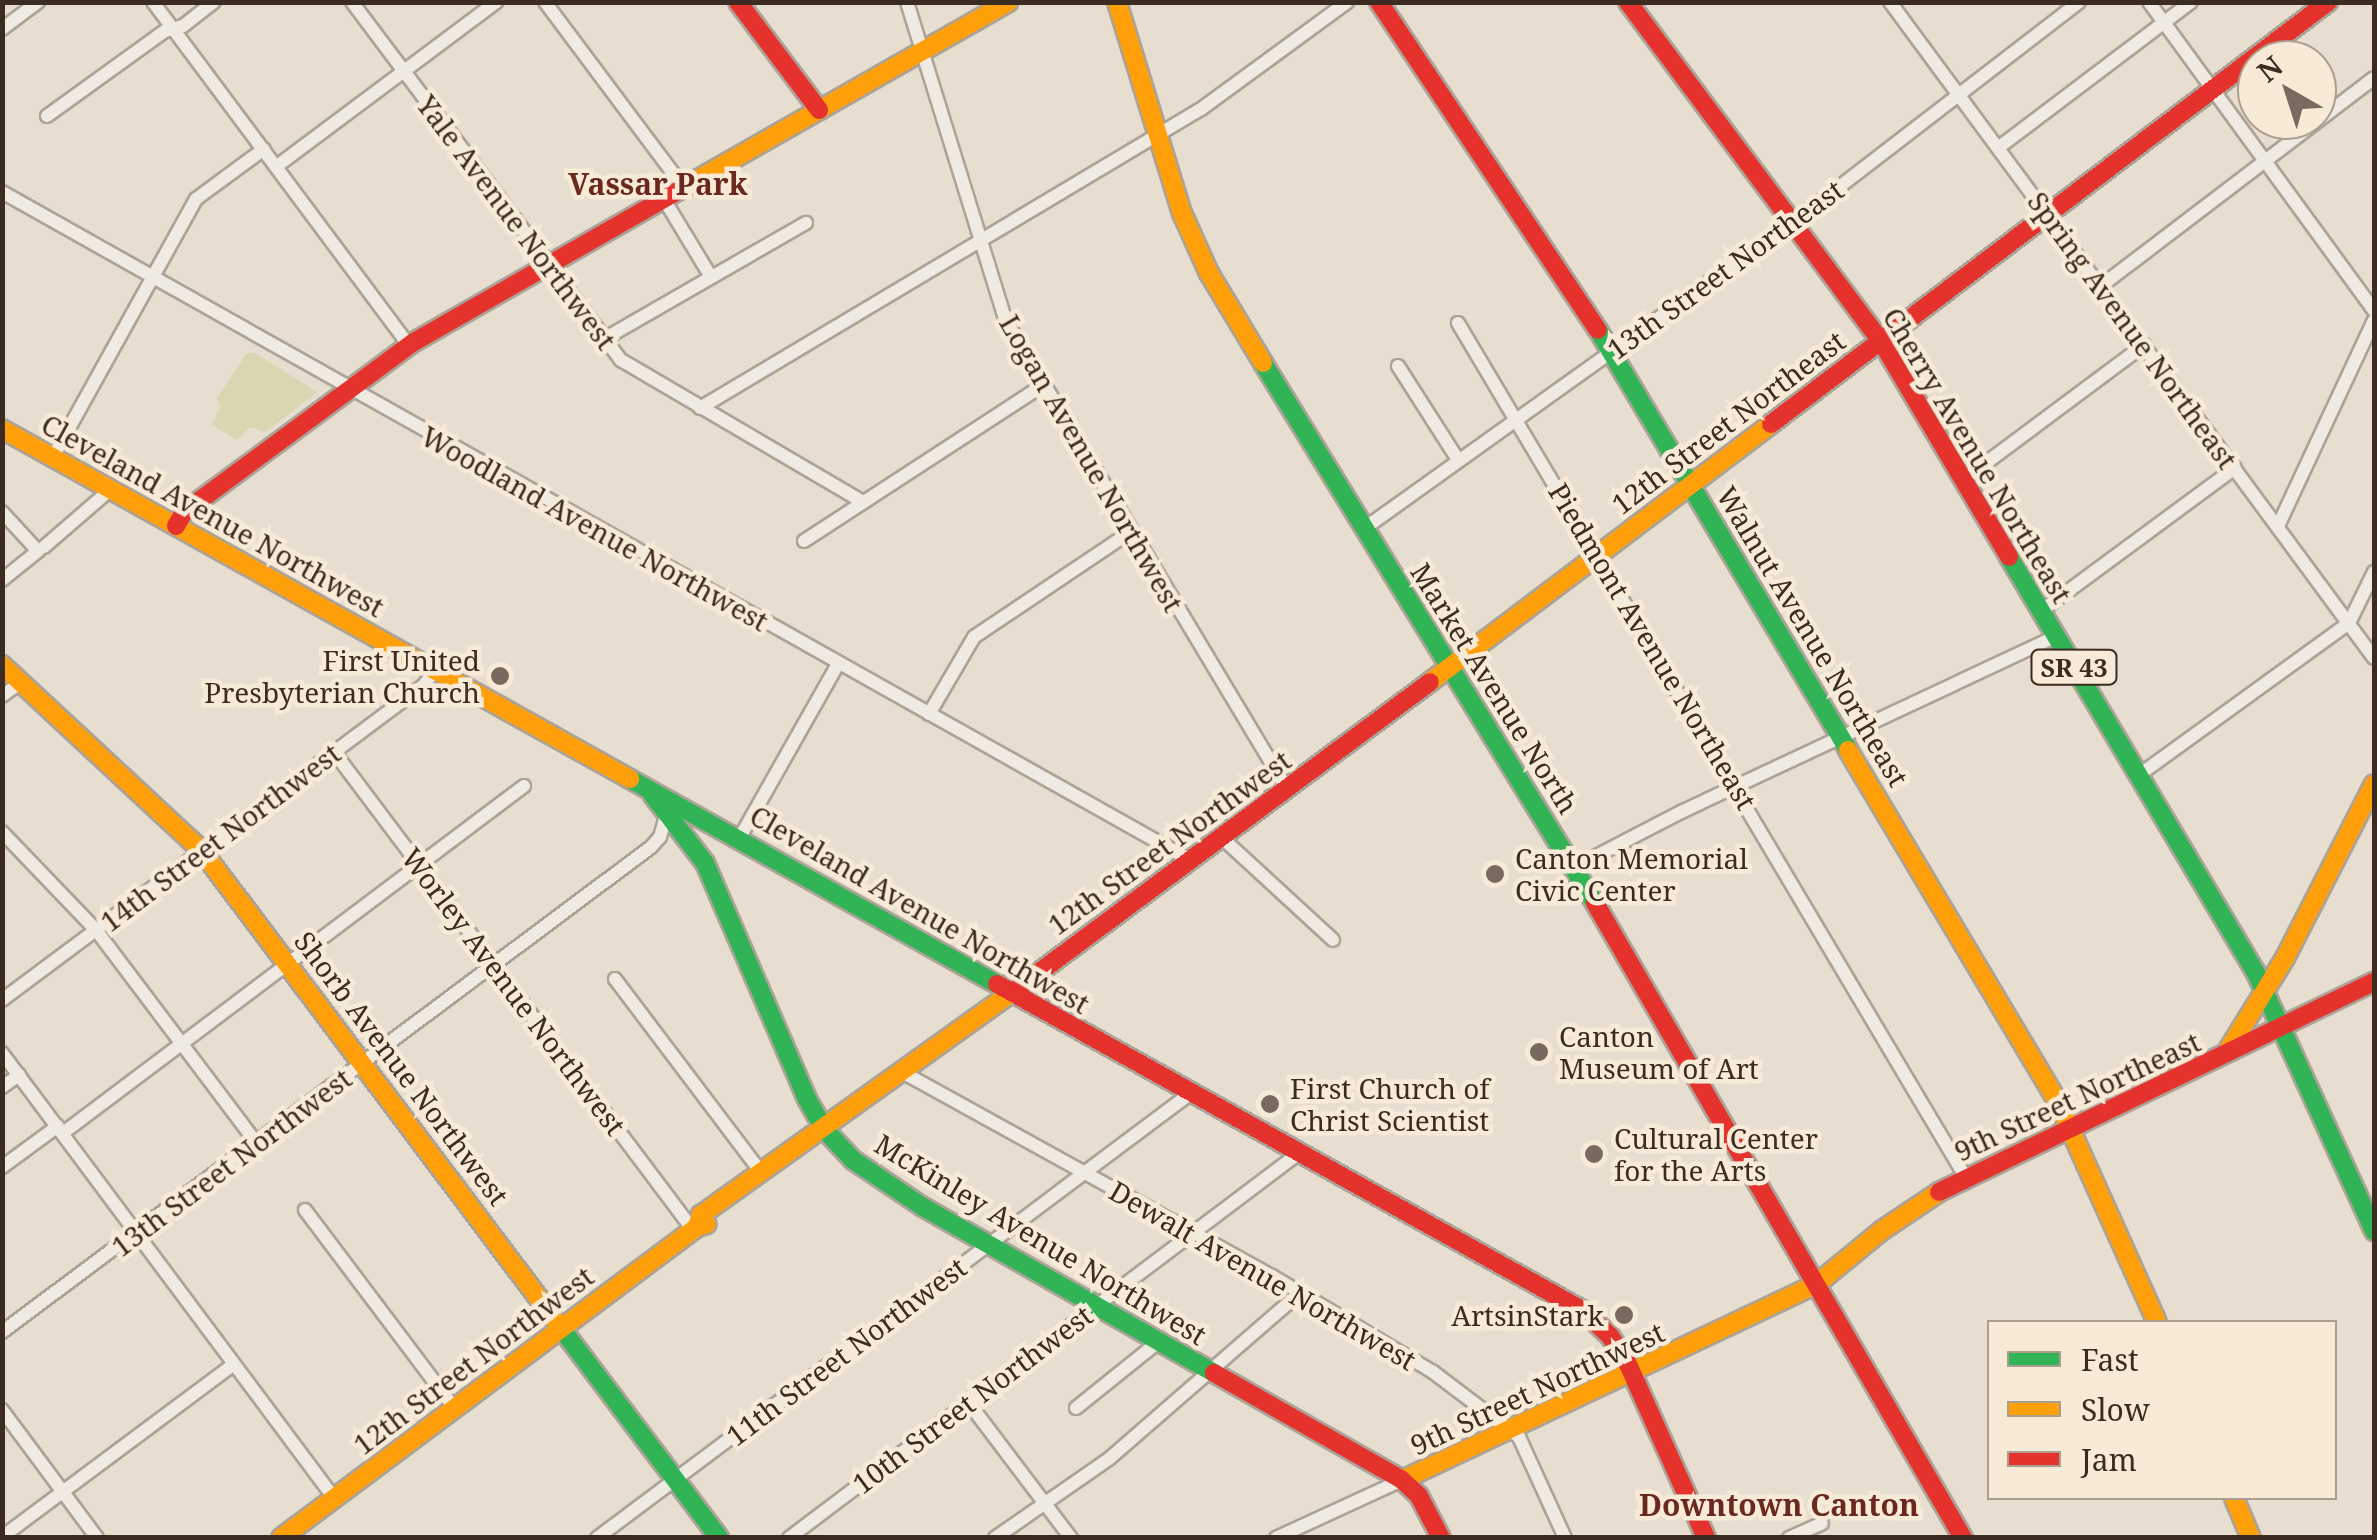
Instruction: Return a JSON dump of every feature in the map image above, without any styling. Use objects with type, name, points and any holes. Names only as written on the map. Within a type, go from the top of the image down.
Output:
[{"type":"main road","points":[[738,2],[820,110]]},
{"type":"main road","points":[[176,526],[184,512],[410,345],[1008,2]]},
{"type":"main road","name":"Market Avenue North","points":[[1117,2],[1200,256],[1574,868],[1963,1538]]},
{"type":"main road","name":"Walnut Avenue Northeast","points":[[1379,2],[1504,180],[1692,485],[2071,1128],[2156,1320]]},
{"type":"main road","name":"Cherry Avenue Northeast","points":[[1628,2],[1881,341],[2266,993],[2374,1231]]},
{"type":"main road","name":"12th Street Northeast","points":[[1449,669],[2328,2]]},
{"type":"main road","name":"Cleveland Avenue Northwest","points":[[2,429],[652,794],[672,799],[1010,993],[1582,1310],[1610,1336],[1633,1374],[1706,1538]]},
{"type":"main road","name":"Shorb Avenue Northwest","points":[[2,665],[202,851],[719,1538]]},
{"type":"main road","name":"12th Street Northwest","points":[[695,1228],[701,1215],[825,1130],[1449,669]]},
{"type":"main road","points":[[2220,1059],[2266,993],[2374,784]]},
{"type":"main road","name":"McKinley Avenue Northwest","points":[[652,794],[692,841],[715,884],[807,1100],[825,1130],[865,1170],[1402,1480],[1419,1496],[1441,1538]]},
{"type":"main road","name":"9th Street Northeast","points":[[1818,1283],[1904,1215],[1966,1178],[2374,982]]},
{"type":"main road","name":"12th Street Northwest","points":[[281,1538],[695,1228],[708,1224],[806,1154],[825,1130]]},
{"type":"main road","name":"9th Street Northwest","points":[[1402,1480],[1633,1374],[1818,1283]]},
{"type":"main road","points":[[2235,1500],[2252,1538]]},
{"type":"street","points":[[2,28],[38,2]]},
{"type":"street","points":[[153,2],[410,345]]},
{"type":"street","points":[[48,116],[214,2]]},
{"type":"street","name":"Yale Avenue Northwest","points":[[352,2],[604,339],[631,368],[864,502]]},
{"type":"street","points":[[277,166],[496,2]]},
{"type":"street","points":[[545,2],[685,189]]},
{"type":"street","name":"Logan Avenue Northwest","points":[[907,2],[1005,319],[1287,789]]},
{"type":"street","points":[[700,408],[1158,136],[1347,2]]},
{"type":"street","name":"Spring Avenue Northeast","points":[[1890,2],[2374,658]]},
{"type":"street","name":"13th Street Northeast","points":[[1365,528],[1792,222],[2079,2]]},
{"type":"street","points":[[2149,2],[2374,311]]},
{"type":"street","points":[[1998,148],[2190,2]]},
{"type":"street","points":[[2101,286],[2374,78]]},
{"type":"street","points":[[53,457],[196,199],[264,149]]},
{"type":"street","name":"Woodland Avenue Northwest","points":[[2,192],[1190,860]]},
{"type":"street","points":[[665,201],[712,278]]},
{"type":"street","points":[[604,339],[806,222]]},
{"type":"street","points":[[2278,526],[2374,320]]},
{"type":"street","name":"Piedmont Avenue Northeast","points":[[1458,323],[1966,1178]]},
{"type":"street","points":[[1963,480],[2144,345]]},
{"type":"street","points":[[1398,366],[1458,460]]},
{"type":"street","points":[[804,540],[1043,385]]},
{"type":"street","points":[[2041,611],[2235,468]]},
{"type":"street","points":[[2,580],[111,490]]},
{"type":"street","points":[[2,512],[41,549]]},
{"type":"street","points":[[929,714],[974,637],[1130,532]]},
{"type":"street","points":[[2139,775],[2349,623],[2374,572]]},
{"type":"street","points":[[1574,868],[1736,786],[2056,636]]},
{"type":"street","points":[[739,838],[838,664]]},
{"type":"street","name":"14th Street Northwest","points":[[2,1000],[424,685],[434,671]]},
{"type":"street","points":[[2,696],[21,682]]},
{"type":"street","name":"Worley Avenue Northwest","points":[[334,752],[695,1228]]},
{"type":"street","points":[[2,1167],[181,1044],[524,786]]},
{"type":"street","name":"13th Street Northwest","points":[[2,1332],[652,847],[660,837],[667,813]]},
{"type":"street","points":[[2,832],[96,930],[256,1144]]},
{"type":"street","points":[[1222,837],[1333,940]]},
{"type":"street","name":"13th Street Northwest","points":[[652,847],[692,841]]},
{"type":"street","points":[[615,980],[761,1172]]},
{"type":"street","points":[[2,1052],[334,1498]]},
{"type":"street","name":"Dewalt Avenue Northwest","points":[[902,1072],[1193,1232],[1433,1372],[1510,1429],[1524,1444],[1565,1538]]},
{"type":"street","points":[[2,1087],[19,1074]]},
{"type":"street","name":"11th Street Northwest","points":[[597,1538],[1191,1093]]},
{"type":"street","name":"10th Street Northwest","points":[[789,1538],[1299,1153]]},
{"type":"street","points":[[305,1210],[454,1408]]},
{"type":"street","points":[[995,1538],[1110,1458],[1300,1293]]},
{"type":"street","points":[[1076,1408],[1158,1342]]},
{"type":"street","points":[[2,1537],[234,1364]]},
{"type":"street","points":[[968,1402],[1072,1538]]},
{"type":"street","points":[[2,1410],[97,1538]]},
{"type":"street","name":"9th Street Northwest","points":[[1276,1538],[1402,1480]]},
{"type":"street","points":[[1309,1523],[1316,1538]]},
{"type":"street","points":[[1789,1538],[1822,1523]]},
{"type":"shaded area","points":[[247,353],[255,353],[317,392],[266,432],[250,427],[237,440],[212,425],[220,407],[217,398]]},
{"type":"traffic: fast","points":[[1598,330],[1848,750]]},
{"type":"traffic: fast","points":[[1263,363],[1595,903]]},
{"type":"traffic: fast","points":[[2009,557],[2256,973],[2374,1231]]},
{"type":"traffic: fast","points":[[630,779],[997,984]]},
{"type":"traffic: fast","points":[[652,794],[705,863],[807,1099],[825,1130],[853,1160],[923,1207],[1214,1373]]},
{"type":"traffic: fast","points":[[558,1324],[719,1538]]},
{"type":"traffic: slow","points":[[693,182],[1008,2]]},
{"type":"traffic: slow","points":[[1117,2],[1182,213],[1209,273],[1263,363]]},
{"type":"traffic: slow","points":[[1430,682],[1771,424]]},
{"type":"traffic: slow","points":[[2,429],[630,779]]},
{"type":"traffic: slow","points":[[2,665],[202,851],[558,1324]]},
{"type":"traffic: slow","points":[[1848,750],[2058,1102],[2156,1320]]},
{"type":"traffic: slow","points":[[2228,1050],[2285,958],[2374,784]]},
{"type":"traffic: slow","points":[[697,1227],[701,1215],[1014,991]]},
{"type":"traffic: slow","points":[[1402,1480],[1818,1283],[1881,1231],[1939,1192]]},
{"type":"traffic: slow","points":[[281,1538],[697,1227],[707,1224]]},
{"type":"traffic: slow","points":[[2235,1500],[2251,1538]]},
{"type":"traffic: jam","points":[[738,2],[819,110]]},
{"type":"traffic: jam","points":[[1379,2],[1598,330]]},
{"type":"traffic: jam","points":[[1628,2],[1881,341],[2009,557]]},
{"type":"traffic: jam","points":[[1771,424],[2328,2]]},
{"type":"traffic: jam","points":[[176,526],[184,512],[414,342],[693,182]]},
{"type":"traffic: jam","points":[[1014,991],[1430,682]]},
{"type":"traffic: jam","points":[[1595,903],[1963,1538]]},
{"type":"traffic: jam","points":[[1939,1192],[2374,982]]},
{"type":"traffic: jam","points":[[997,984],[1582,1310],[1610,1336],[1627,1362],[1706,1538]]},
{"type":"traffic: jam","points":[[1214,1373],[1402,1480],[1419,1496],[1441,1538]]},
{"type":"place","name":"First United Presbyterian Church","points":[[500,676]]},
{"type":"place","name":"Canton Memorial Civic Center","points":[[1495,874]]},
{"type":"place","name":"Canton Museum of Art","points":[[1539,1052]]},
{"type":"place","name":"First Church of Christ Scientist","points":[[1270,1104]]},
{"type":"place","name":"Cultural Center for the Arts","points":[[1594,1154]]},
{"type":"place","name":"ArtsinStark","points":[[1624,1315]]},
{"type":"district","name":"Vassar Park","points":[[658,184]]},
{"type":"district","name":"Downtown Canton","points":[[1779,1505]]}]
